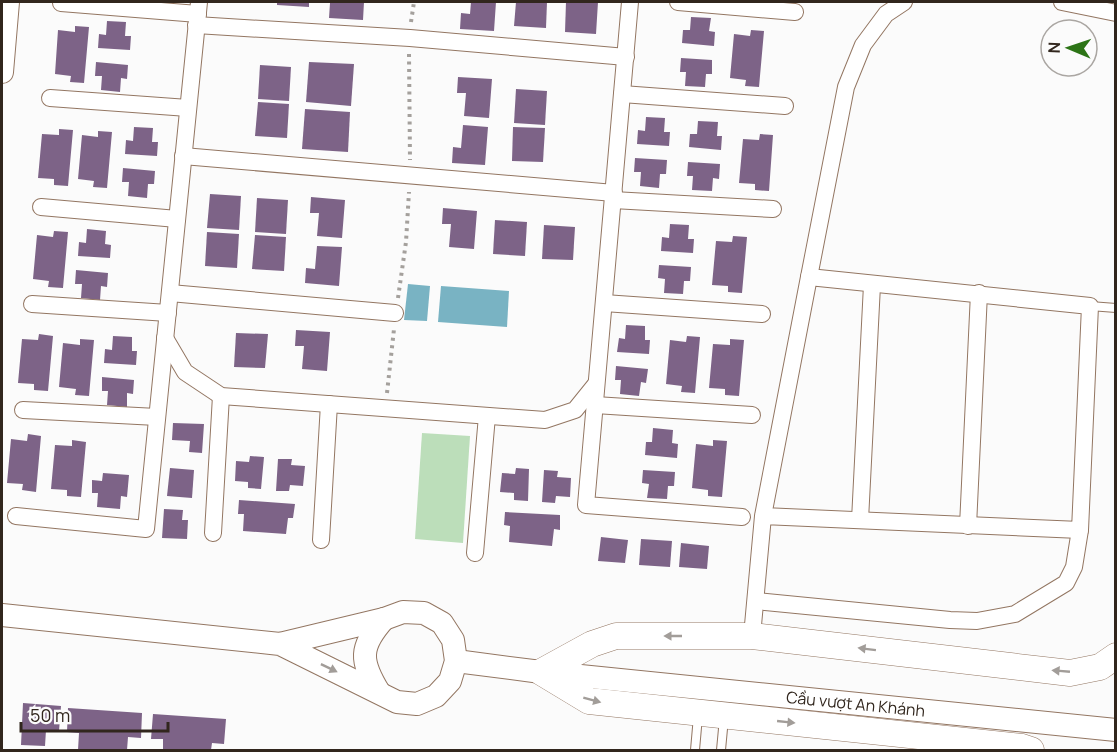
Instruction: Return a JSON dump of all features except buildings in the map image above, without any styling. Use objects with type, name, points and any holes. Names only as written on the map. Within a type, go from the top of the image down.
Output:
[{"type":"main road","points":[[541,672],[592,644],[616,636],[752,636],[1070,673],[1100,667],[1116,656]]},
{"type":"main road","points":[[541,672],[589,701],[1022,747],[1031,750]]},
{"type":"street","points":[[2,72],[8,2]]},
{"type":"street","points":[[630,2],[586,505],[742,518]]},
{"type":"street","points":[[678,2],[795,12]]},
{"type":"street","points":[[752,636],[763,516],[846,87],[863,45],[886,14],[904,2]]},
{"type":"street","points":[[1062,2],[1116,13]]},
{"type":"street","points":[[61,3],[197,14],[410,38],[626,57]]},
{"type":"street","points":[[16,516],[146,530],[197,14]]},
{"type":"street","points":[[622,94],[785,106]]},
{"type":"street","points":[[50,98],[188,108]]},
{"type":"street","points":[[183,156],[772,209]]},
{"type":"street","points":[[41,207],[177,219]]},
{"type":"street","points":[[756,601],[977,621],[1015,614],[1066,583],[1074,567],[1080,530],[1090,306],[809,277]]},
{"type":"street","points":[[860,520],[872,285]]},
{"type":"street","points":[[170,293],[395,313]]},
{"type":"street","points":[[969,526],[979,293]]},
{"type":"street","points":[[604,303],[762,314]]},
{"type":"street","points":[[32,304],[168,312]]},
{"type":"street","points":[[165,338],[185,372],[220,396],[545,420],[574,410],[596,384]]},
{"type":"street","points":[[213,533],[220,396]]},
{"type":"street","points":[[321,540],[329,404]]},
{"type":"street","points":[[595,405],[752,415]]},
{"type":"street","points":[[23,410],[157,417]]},
{"type":"street","points":[[475,553],[487,416]]},
{"type":"street","points":[[763,516],[1080,530]]},
{"type":"street","points":[[2,615],[280,644],[384,619],[403,612],[424,613],[442,623],[453,640],[456,661],[450,681],[436,696],[417,704],[397,702],[280,644]]},
{"type":"street","points":[[379,692],[367,673],[364,654],[370,634],[384,619]]},
{"type":"street","name":"Cầu vượt An Khánh","points":[[456,661],[541,672],[1116,730]]},
{"type":"lane","points":[[1090,306],[1116,308]]},
{"type":"lane","points":[[695,750],[698,713]]},
{"type":"lane","points":[[721,750],[724,716]]},
{"type":"path","points":[[386,409],[395,313],[406,242],[410,175],[410,38],[414,2]]},
{"type":"green space","points":[[422,433],[470,436],[463,543],[415,539]]},
{"type":"water","points":[[408,284],[430,286],[427,321],[404,320]]},
{"type":"water","points":[[441,286],[509,291],[507,327],[438,322]]}]
